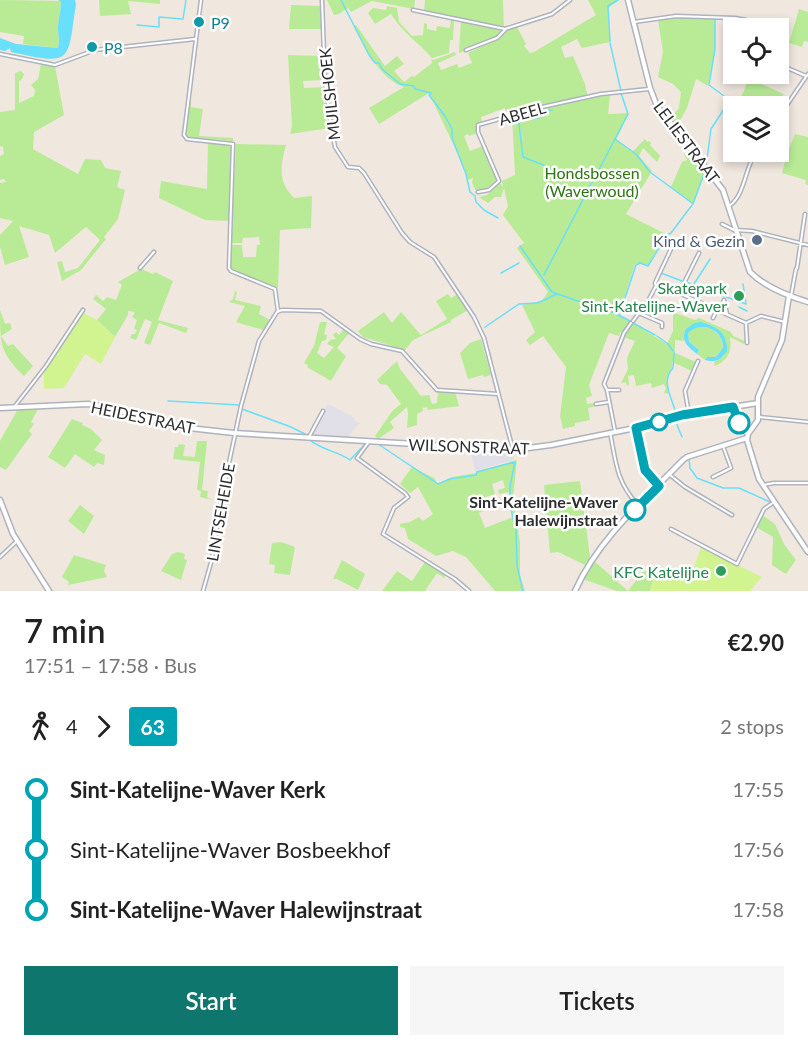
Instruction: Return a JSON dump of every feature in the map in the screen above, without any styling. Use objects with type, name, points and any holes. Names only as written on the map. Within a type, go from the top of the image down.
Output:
[{"type":"street","points":[[201,0],[184,135],[187,139],[233,144],[229,268],[231,271],[276,289],[278,311],[324,312],[360,339],[402,351],[437,390],[498,394]]},
{"type":"street","name":"MUILSHOEK","points":[[322,0],[325,81],[335,147],[348,167],[359,168],[364,172],[390,217],[406,238],[434,257],[462,298],[484,338],[513,450]]},
{"type":"street","points":[[413,10],[505,29],[552,14],[570,0]]},
{"type":"street","name":"LELIESTRAAT","points":[[628,0],[650,88],[661,113],[715,177],[723,190],[750,272],[759,280],[790,297],[808,302]]},
{"type":"street","points":[[634,22],[676,16],[735,18]]},
{"type":"street","points":[[466,50],[497,38],[505,29]]},
{"type":"street","points":[[0,54],[55,65],[96,50],[195,39]]},
{"type":"street","points":[[789,68],[807,75],[789,102]]},
{"type":"street","name":"ABEEL","points":[[478,192],[489,189],[499,181],[478,132],[480,124],[598,95],[650,88]]},
{"type":"street","points":[[729,206],[735,200],[750,162]]},
{"type":"street","points":[[575,591],[593,556],[687,457],[748,436],[757,424],[760,393],[782,340],[805,214]]},
{"type":"street","points":[[722,224],[736,230],[752,231],[808,245]]},
{"type":"street","points":[[640,506],[626,492],[621,482],[607,390],[604,384],[622,337],[639,313],[641,314],[656,286],[659,273],[671,249]]},
{"type":"street","points":[[140,268],[154,252]]},
{"type":"street","points":[[679,293],[699,253]]},
{"type":"street","points":[[656,286],[679,293],[746,323],[762,316],[784,322]]},
{"type":"street","points":[[713,318],[724,300],[727,315]]},
{"type":"street","points":[[15,406],[83,310]]},
{"type":"street","name":"LINTSEHEIDE","points":[[203,591],[212,559],[234,433],[259,341],[278,311]]},
{"type":"street","points":[[641,314],[662,323],[662,327]]},
{"type":"street","points":[[746,323],[747,343]]},
{"type":"street","points":[[689,414],[685,391],[698,361]]},
{"type":"street","points":[[607,390],[619,390]]},
{"type":"street","points":[[597,404],[609,402]]},
{"type":"street","name":"WILSONSTRAAT","points":[[234,433],[513,450],[551,445],[636,428],[689,414],[758,403]]},
{"type":"street","name":"HEIDESTRAAT","points":[[0,408],[88,404],[107,407],[171,426],[234,433]]},
{"type":"street","points":[[733,407],[739,424],[748,436],[756,472],[762,485],[808,552]]},
{"type":"street","points":[[308,438],[323,411]]},
{"type":"street","points":[[759,417],[808,422]]},
{"type":"street","points":[[636,428],[645,470],[659,486]]},
{"type":"street","points":[[369,441],[357,458],[408,497],[394,508],[383,534],[455,579],[469,591]]},
{"type":"street","points":[[713,477],[731,468],[723,446]]},
{"type":"street","points":[[670,475],[685,487],[732,515]]},
{"type":"street","points":[[762,485],[808,483]]},
{"type":"street","points":[[0,500],[17,541],[48,591]]},
{"type":"street","points":[[671,529],[737,564],[764,509],[774,502]]},
{"type":"street","points":[[0,557],[17,541]]},
{"type":"shaded area","points":[[328,404],[360,423],[347,438],[310,436]]},
{"type":"shaded area","points":[[470,450],[513,452],[514,460],[478,470],[476,473]]},
{"type":"green space","points":[[0,0],[61,1],[58,48],[23,44],[24,36],[0,32]]},
{"type":"green space","points":[[99,0],[160,0],[160,4],[128,1],[131,14],[100,16]]},
{"type":"green space","points":[[327,0],[415,0],[414,9],[372,1],[351,12],[348,8],[334,15]]},
{"type":"green space","points":[[425,0],[503,0],[504,28],[424,11]]},
{"type":"green space","name":"Hondsbossen (Waverwoud)","points":[[588,0],[619,0],[608,8],[610,42],[582,48],[577,39],[561,47],[565,58],[573,56],[585,84],[588,98],[610,95],[608,114],[629,113],[616,140],[632,152],[645,139],[651,143],[650,145],[660,156],[657,162],[643,148],[639,156],[652,171],[626,214],[666,234],[648,265],[635,264],[619,314],[614,313],[630,321],[619,336],[609,333],[589,385],[592,396],[586,398],[587,404],[595,403],[596,406],[588,408],[590,420],[575,423],[575,426],[563,429],[560,416],[566,367],[543,336],[530,345],[526,340],[535,332],[522,305],[542,301],[548,292],[517,248],[524,243],[503,215],[508,206],[504,188],[501,197],[495,197],[488,203],[479,197],[487,195],[500,183],[503,187],[502,181],[515,175],[512,116],[529,112],[532,119],[542,116],[541,110],[553,107],[552,104],[509,116],[505,108],[481,117],[482,122],[476,126],[477,133],[464,136],[470,151],[483,146],[497,179],[484,190],[476,191],[472,183],[473,178],[467,180],[464,167],[429,93],[379,124],[369,108],[404,87],[395,83],[381,70],[368,53],[354,27],[356,25],[385,66],[397,56],[404,64],[394,71],[404,82],[432,63],[431,59],[455,52],[456,55],[438,63],[441,70],[457,64],[459,68],[472,63],[468,53],[502,37],[506,31],[517,27],[526,44],[524,46],[530,53],[534,52],[596,15]]},
{"type":"green space","points":[[291,5],[321,6],[321,29],[289,29]]},
{"type":"green space","points":[[387,6],[397,8],[399,22],[412,36],[423,35],[424,23],[427,24],[427,29],[436,31],[437,26],[450,28],[451,19],[454,20],[453,40],[450,40],[449,53],[432,58],[391,14],[375,24],[368,13],[373,8],[386,10]]},
{"type":"green space","points":[[799,9],[808,12],[808,42],[804,41],[802,47],[789,43]]},
{"type":"green space","points":[[715,18],[715,51],[708,86],[696,79],[687,108],[675,129],[669,120],[679,108],[681,92],[673,84],[658,77],[663,52],[658,20]]},
{"type":"green space","points":[[461,21],[504,30],[503,33],[483,44],[459,53]]},
{"type":"green space","points":[[288,55],[322,56],[324,80],[303,81],[304,88],[325,87],[330,128],[290,134],[292,126]]},
{"type":"green space","points":[[41,64],[55,66],[64,115],[34,132],[33,149],[78,174],[85,159],[101,160],[105,168],[121,171],[117,187],[125,190],[118,219],[104,237],[106,239],[81,270],[62,281],[57,262],[62,261],[65,272],[78,268],[100,240],[86,227],[55,253],[49,235],[19,226],[29,257],[5,265],[0,247],[0,235],[13,221],[0,218],[0,183],[6,182],[4,179],[0,180],[0,156],[4,154],[3,147],[0,146],[0,112],[15,110],[15,73],[21,71],[24,74],[19,81],[19,103],[34,96],[35,90],[31,85],[38,79]]},
{"type":"green space","points":[[746,84],[762,84],[784,94],[782,96],[741,96]]},
{"type":"green space","points":[[188,101],[191,101],[191,107],[203,109],[199,136],[233,138],[233,141],[188,137],[185,132]]},
{"type":"green space","points":[[795,134],[808,137],[808,185],[805,184],[806,180],[782,173],[785,162],[789,162],[790,147]]},
{"type":"green space","points":[[208,142],[232,145],[229,221],[205,220],[159,198],[161,181],[207,189]]},
{"type":"green space","points":[[236,144],[286,145],[282,160],[285,186],[294,198],[312,196],[311,228],[280,230],[278,288],[233,270],[230,265],[231,245],[242,245],[243,257],[256,257],[257,245],[260,245],[259,237],[243,238],[242,243],[231,243]]},
{"type":"green space","points":[[689,151],[706,170],[693,204],[671,187],[682,162],[687,160],[684,155]]},
{"type":"green space","points":[[141,269],[153,274],[155,272],[173,281],[158,320],[188,328],[186,333],[159,323],[150,345],[144,343],[152,322],[145,319],[136,340],[130,338],[137,330],[134,329],[137,320],[132,317],[135,312],[128,311],[115,337],[97,320],[106,309],[93,299],[96,295],[103,301],[107,297],[116,300],[122,285],[118,282]]},
{"type":"green space","points":[[235,291],[237,292],[235,300],[261,306],[259,314],[270,320],[263,330],[236,322],[245,306],[229,302],[233,299]]},
{"type":"green space","points":[[448,294],[451,298],[458,294],[468,310],[451,322],[413,340],[405,350],[363,337],[358,331],[384,312],[392,323],[401,312],[421,335],[447,319],[436,301]]},
{"type":"green space","points":[[0,310],[5,324],[10,323],[12,329],[1,336],[8,346],[13,344],[33,366],[24,376],[10,361],[3,347],[0,331]]},
{"type":"green space","points":[[83,313],[97,320],[115,337],[101,364],[85,354],[64,388],[44,389],[44,371]]},
{"type":"green space","points":[[673,314],[695,320],[699,318],[731,332],[733,336],[745,341],[744,344],[730,337],[728,354],[724,361],[715,366],[714,362],[724,356],[726,340],[708,324],[691,325],[684,334],[684,341],[675,340],[675,353],[696,362],[692,371],[672,362],[668,375],[668,394],[664,393],[666,388],[664,384],[652,388],[651,383],[636,386],[634,375],[628,376],[629,385],[627,386],[626,382],[621,383],[628,369],[627,358],[635,341],[623,337],[633,323],[667,344],[673,331]]},
{"type":"green space","points":[[320,322],[327,322],[324,334],[327,335],[326,340],[322,341],[317,353],[324,358],[334,347],[327,344],[330,340],[336,339],[333,335],[336,332],[339,335],[344,329],[349,333],[337,348],[346,356],[331,381],[304,363],[314,346]]},
{"type":"green space","points":[[701,326],[714,331],[723,343],[723,348],[716,357],[707,357],[705,360],[697,354],[699,350],[689,342],[688,333],[693,327]]},
{"type":"green space","points":[[481,339],[491,375],[468,379],[460,353],[470,343]]},
{"type":"green space","points":[[397,361],[400,369],[421,396],[429,395],[432,404],[437,403],[438,391],[455,392],[459,406],[428,410],[427,407],[422,408],[423,411],[417,414],[417,425],[407,428],[407,407],[390,422],[394,428],[378,439],[375,436],[393,410],[401,404],[387,385],[380,384],[377,380]]},
{"type":"green space","points":[[39,407],[31,422],[34,424],[29,431],[32,434],[6,470],[0,467],[0,441],[18,409]]},
{"type":"green space","points":[[72,419],[83,423],[82,425],[91,429],[102,440],[94,450],[105,455],[104,465],[97,463],[94,467],[75,454],[65,468],[48,457]]},
{"type":"green space","points":[[197,441],[207,441],[202,490],[208,491],[207,497],[213,500],[200,497],[201,491],[197,490],[200,462],[173,459],[175,447],[179,444],[185,445],[183,456],[195,457]]},
{"type":"green space","points":[[517,460],[513,498],[520,542],[520,575],[525,591],[495,591],[466,557],[453,551],[436,556],[408,539],[405,528],[400,527],[400,524],[419,517],[423,521],[433,514],[418,487],[410,493],[400,484],[412,467],[434,478],[438,484],[452,477]],"holes":[[[503,480],[505,488],[498,490],[499,494],[509,492],[513,517],[485,528],[479,513],[498,505],[496,501],[488,504],[486,497],[495,494],[492,484]]]},
{"type":"green space","points":[[580,481],[590,557],[585,565],[558,552],[550,553],[544,485]]},
{"type":"green space","points":[[80,505],[94,516],[84,534],[68,521]]},
{"type":"green space","points":[[762,515],[775,524],[784,544],[796,560],[786,574],[772,565],[773,537],[756,527]]},
{"type":"green space","points":[[281,542],[295,547],[290,575],[274,573],[275,565],[269,564],[272,543]]},
{"type":"green space","name":"KFC Katelijne","points":[[701,547],[762,577],[750,591],[650,591],[658,566],[690,578]]},
{"type":"green space","points":[[178,552],[185,554],[184,559],[187,560],[181,580],[161,571],[172,554]]},
{"type":"green space","points":[[74,555],[106,565],[104,571],[107,577],[68,585],[69,582],[62,577]]},
{"type":"green space","points":[[342,560],[365,574],[358,590],[333,579]]},
{"type":"green space","points":[[593,560],[628,591],[617,591],[583,579]]},
{"type":"green space","points":[[425,562],[446,575],[444,578],[437,573],[425,591],[382,591],[397,571],[412,581]]},
{"type":"green space","points":[[644,570],[654,577],[650,591],[628,591]]},
{"type":"water","points":[[58,0],[75,0],[76,4],[71,38],[64,55],[46,59],[11,52],[10,48],[5,51],[0,50],[0,38],[16,44],[58,48],[61,2]]},
{"type":"water","points":[[701,322],[717,329],[726,340],[727,351],[718,360],[705,360],[707,357],[716,357],[723,348],[720,336],[711,329],[699,327],[688,333],[689,342],[699,350],[697,354],[684,340],[686,329],[694,323]]},
{"type":"waterway","points":[[137,25],[159,27],[159,17],[183,19],[186,0]]},
{"type":"waterway","points":[[341,0],[375,63],[379,63],[382,69],[400,84],[414,86],[415,89],[431,93],[429,95],[452,129],[452,138],[466,174],[470,192],[484,210],[498,218]]},
{"type":"waterway","points":[[610,41],[608,6],[618,0]]},
{"type":"waterway","points":[[706,166],[711,129],[724,109],[724,96],[709,85],[715,49],[715,19]]},
{"type":"waterway","points":[[610,43],[621,91]]},
{"type":"waterway","points":[[592,183],[628,114],[621,93]]},
{"type":"waterway","points":[[552,110],[545,111],[541,117],[532,119],[527,114],[518,116],[523,157],[564,173]]},
{"type":"waterway","points":[[615,139],[636,154],[650,172],[692,203]]},
{"type":"waterway","points":[[693,204],[705,171]]},
{"type":"waterway","points":[[544,275],[591,184]]},
{"type":"waterway","points":[[619,316],[636,265],[640,263],[648,266],[667,235],[692,205]]},
{"type":"waterway","points":[[520,246],[552,292],[601,306],[630,321]]},
{"type":"waterway","points":[[694,284],[710,259]]},
{"type":"waterway","points":[[501,273],[519,263]]},
{"type":"waterway","points":[[661,273],[682,281]]},
{"type":"waterway","points":[[686,282],[724,296]]},
{"type":"waterway","points":[[726,297],[746,304],[743,284]]},
{"type":"waterway","points":[[550,297],[557,294]]},
{"type":"waterway","points":[[485,327],[519,304],[537,303],[549,298]]},
{"type":"waterway","points":[[739,307],[747,311]]},
{"type":"waterway","points":[[633,323],[655,335]]},
{"type":"waterway","points":[[657,336],[673,351]]},
{"type":"waterway","points":[[674,353],[673,368],[669,373],[667,385],[676,414]]},
{"type":"waterway","points":[[168,401],[240,405],[239,409]]},
{"type":"waterway","points":[[242,409],[307,435]]},
{"type":"waterway","points":[[675,420],[682,437]]},
{"type":"waterway","points":[[309,439],[318,446],[350,460],[366,443],[378,444],[438,484],[515,462],[510,486],[510,505],[516,531],[517,566],[523,591]]},
{"type":"waterway","points":[[689,459],[690,468],[697,478],[723,488],[739,488],[770,502]]},
{"type":"bus line","name":"63","points":[[635,510],[659,486],[645,470],[636,428],[682,415],[733,407],[739,423]]},
{"type":"place","name":"P9","points":[[199,22]]},
{"type":"place","name":"P8","points":[[92,47]]},
{"type":"place","name":"Kind & Gezin","points":[[757,240]]},
{"type":"place","name":"Skatepark Sint-Katelijne-Waver","points":[[739,296]]},
{"type":"place","name":"Sint-Katelijne-Waver Halewijnstraat","points":[[635,510]]},
{"type":"place","name":"KFC Katelijne","points":[[721,571]]}]
